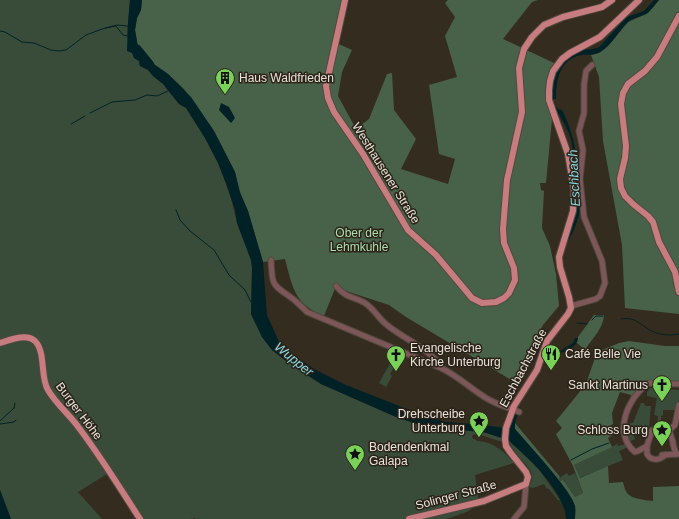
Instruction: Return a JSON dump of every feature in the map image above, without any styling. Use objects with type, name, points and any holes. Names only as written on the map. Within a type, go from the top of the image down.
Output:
[{"type":"main road","name":"Westhausener Straße","points":[[346,0],[326,86],[328,98],[334,112],[363,154],[408,230],[436,255],[472,298],[482,303],[496,302],[504,298],[509,293],[515,280],[514,268],[504,243],[503,229],[507,180],[522,112],[519,68],[524,48],[544,25],[563,17],[602,7],[612,0]]},
{"type":"main road","points":[[574,305],[559,257],[574,209],[574,190],[568,154],[549,100],[550,81],[553,71],[562,59],[570,53],[600,38],[639,0]]},
{"type":"main road","points":[[679,16],[657,57],[645,71],[628,84],[622,94],[626,146],[625,161],[620,179],[621,188],[625,196],[648,216],[653,223],[659,242],[676,272],[679,292]]},
{"type":"main road","name":"Eschbachstraße","points":[[526,484],[527,474],[510,452],[505,441],[506,428],[537,370],[547,341],[574,305]]},
{"type":"main road","name":"Burger Höhe","points":[[0,343],[25,338],[33,340],[38,344],[44,381],[48,390],[84,434],[140,519]]},
{"type":"main road","name":"Solinger Straße","points":[[409,519],[484,501],[526,484]]},
{"type":"street","points":[[574,305],[596,299],[600,296],[605,280],[602,261],[584,217],[580,179],[583,150],[579,131],[584,113],[584,85],[586,71],[592,65]]},
{"type":"street","points":[[271,260],[275,285],[308,312],[450,372],[486,398],[515,411]]},
{"type":"street","points":[[336,286],[344,295],[367,305],[385,324],[423,350],[437,362],[441,368]]},
{"type":"street","points":[[647,446],[638,452],[635,452],[627,443],[623,426],[628,410],[636,397],[649,383],[679,384]]},
{"type":"street","points":[[652,430],[647,446],[647,454],[650,458],[659,459],[663,455],[678,454],[669,430],[677,426],[679,405]]},
{"type":"street","points":[[514,519],[524,506],[526,484]]},
{"type":"green space","points":[[0,0],[130,0],[127,36],[134,58],[139,61],[140,66],[148,70],[163,84],[179,104],[186,108],[205,138],[218,163],[231,198],[237,223],[251,260],[251,314],[262,337],[272,350],[283,359],[321,384],[396,417],[426,427],[483,432],[502,438],[502,441],[499,441],[478,434],[472,435],[473,439],[477,441],[494,445],[514,463],[475,475],[479,503],[477,506],[473,507],[469,511],[447,519],[137,519],[107,474],[78,492],[102,519],[11,519],[0,490]]},
{"type":"green space","name":"Ober der Lehmkuhle","points":[[142,0],[343,0],[332,41],[352,50],[342,72],[338,96],[356,129],[369,119],[387,74],[392,73],[394,110],[416,139],[401,169],[448,184],[455,159],[439,154],[429,85],[457,77],[445,36],[455,17],[445,3],[448,0],[538,0],[532,2],[503,39],[556,64],[548,78],[554,118],[552,119],[546,183],[540,183],[541,190],[544,191],[542,228],[550,246],[556,274],[559,306],[543,325],[513,381],[406,317],[389,305],[349,292],[336,286],[324,316],[319,314],[305,305],[297,296],[285,259],[263,262],[248,211],[239,192],[235,172],[214,131],[184,89],[168,74],[145,58],[138,47],[135,30],[137,18],[141,10]]},
{"type":"green space","points":[[659,0],[679,0],[679,314],[625,308],[622,245],[603,141],[599,77],[591,55],[599,53],[608,46],[628,22],[648,13]]},
{"type":"green space","points":[[594,315],[604,315],[600,328],[585,350],[577,343],[578,337]]},
{"type":"green space","points":[[629,341],[665,346],[679,346],[679,384],[652,383],[629,403],[631,395],[620,392],[612,413],[613,424],[611,425],[616,433],[608,438],[612,447],[574,465],[580,478],[608,466],[609,483],[623,482],[625,489],[630,496],[642,500],[653,501],[653,487],[679,486],[679,519],[575,519],[575,506],[560,482],[515,429],[515,423],[560,477],[560,481],[563,480],[575,497],[583,493],[573,466],[556,434],[562,428],[556,421],[586,384],[597,352],[619,343]]},
{"type":"green space","points":[[392,360],[398,364],[390,374],[392,376],[386,387],[379,383]]},
{"type":"green space","points":[[650,388],[679,390],[679,400],[675,410],[663,410],[661,425],[657,425],[658,416],[654,415],[657,398],[647,396],[647,392]]},
{"type":"green space","points":[[641,403],[644,403],[645,406],[651,406],[648,438],[644,433],[634,436],[635,439],[628,442],[624,424],[633,423]]},
{"type":"green space","points":[[509,441],[538,468],[560,500],[558,500],[548,488],[547,489],[544,484],[533,488],[529,487],[532,478],[531,471],[514,451]]},
{"type":"green space","points":[[617,444],[618,446],[626,444],[628,447],[619,451],[623,460],[579,478],[574,465]]},
{"type":"green space","points":[[567,473],[569,476],[575,473],[583,493],[575,497],[563,480],[560,481],[559,478]]},
{"type":"water","points":[[130,0],[142,0],[141,10],[137,18],[135,30],[138,47],[145,58],[168,74],[191,97],[214,131],[235,172],[263,262],[267,315],[281,346],[314,369],[346,385],[430,418],[447,422],[485,425],[510,429],[515,413],[518,414],[515,429],[549,468],[572,499],[575,506],[575,519],[566,519],[564,509],[559,498],[545,476],[509,441],[502,441],[502,438],[483,432],[426,427],[396,417],[321,384],[272,350],[262,337],[251,314],[251,260],[237,223],[235,210],[218,163],[205,138],[186,108],[179,104],[163,84],[148,70],[140,66],[139,61],[134,58],[132,53],[127,51]]},
{"type":"water","points":[[654,0],[659,0],[648,13],[627,23],[611,43],[604,49],[595,54],[581,55],[568,61],[563,66],[558,78],[556,99],[552,99],[553,83],[558,68],[568,57],[583,50],[599,47],[627,17],[644,11]]},
{"type":"water","points":[[221,103],[229,107],[235,118],[231,123],[219,110]]},
{"type":"water","points":[[557,107],[558,109],[562,110],[567,122],[573,138],[576,156],[573,156],[572,142],[565,125],[555,108]]},
{"type":"water","points":[[577,203],[580,204],[578,218],[569,240],[566,239],[577,209]]},
{"type":"water","points":[[575,338],[578,338],[574,346],[560,354],[548,366],[546,364],[558,352],[573,343]]},
{"type":"water","points":[[0,490],[11,519],[0,519]]},
{"type":"waterway","points":[[0,31],[5,32],[22,42],[34,43],[51,50],[59,51],[66,50],[86,35],[102,29],[117,25],[128,26]]},
{"type":"waterway","points":[[105,28],[116,26],[123,35],[127,36]]},
{"type":"waterway","name":"Wupper","points":[[138,48],[151,64]]},
{"type":"waterway","points":[[90,113],[112,102],[135,100],[147,95],[157,96],[168,91]]},
{"type":"waterway","points":[[71,124],[85,116]]},
{"type":"waterway","points":[[176,210],[180,220],[190,231],[214,250],[229,275],[245,290],[251,302]]},
{"type":"waterway","points":[[592,320],[596,316],[603,316]]},
{"type":"waterway","points":[[621,319],[626,318],[634,320],[648,329],[658,333],[669,335],[679,334]]},
{"type":"waterway","points":[[577,323],[587,324]]},
{"type":"waterway","points":[[0,421],[14,408],[15,403]]},
{"type":"waterway","points":[[0,424],[14,422],[16,420]]},
{"type":"waterway","points":[[571,460],[592,449],[609,443]]},
{"type":"place","name":"Haus Waldfrieden","points":[[225,95]]},
{"type":"place","name":"Café Belle Vie","points":[[551,371]]},
{"type":"place","name":"Evangelische Kirche Unterburg","points":[[396,372]]},
{"type":"place","name":"Sankt Martinus","points":[[662,402]]},
{"type":"place","name":"Drehscheibe Unterburg","points":[[479,438]]},
{"type":"place","name":"Schloss Burg","points":[[662,447]]},
{"type":"place","name":"Bodendenkmal Galapa","points":[[355,471]]},
{"type":"water label","name":"Eschbach","points":[[574,178]]}]
